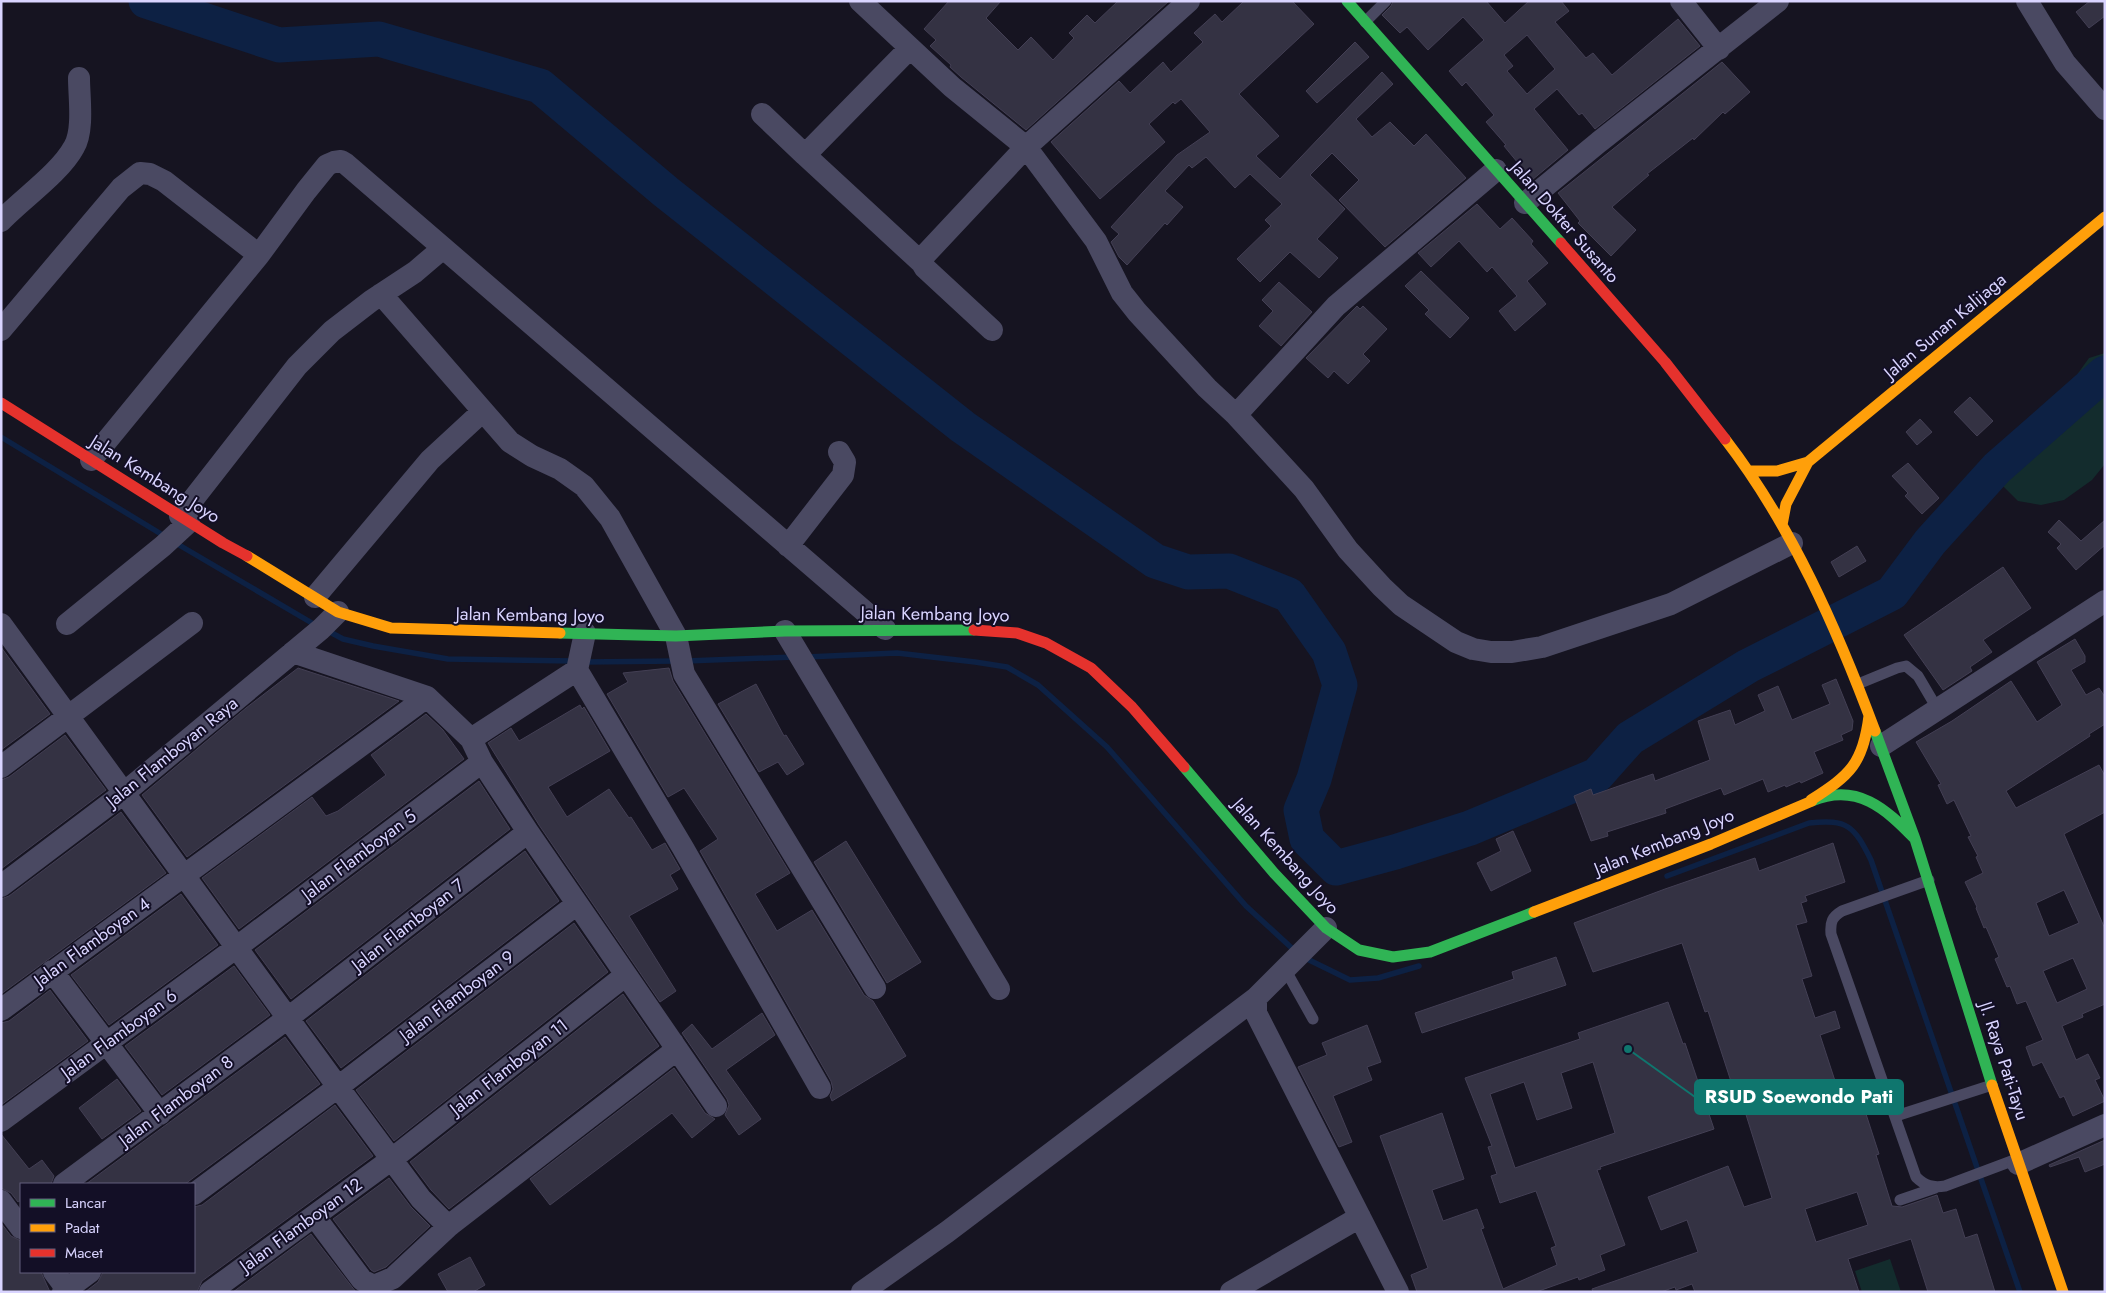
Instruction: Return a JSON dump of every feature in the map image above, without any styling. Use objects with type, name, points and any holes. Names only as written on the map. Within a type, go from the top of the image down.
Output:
[{"type":"main road","name":"Jalan Dokter Susanto","points":[[1347,1],[1665,362],[1750,472],[1806,569],[1852,669]]},
{"type":"main road","name":"Jalan Sunan Kalijaga","points":[[1787,534],[1786,504],[1808,462],[2105,217]]},
{"type":"main road","name":"Jalan Kembang Joyo","points":[[1,403],[184,519],[338,612],[392,628],[676,636],[785,631],[970,630],[1017,633],[1046,642],[1091,668],[1132,707],[1274,873],[1326,928],[1359,950],[1392,957],[1430,952],[1711,844],[1828,794],[1851,795],[1873,803],[1892,815],[1915,839]]},
{"type":"main road","name":"Jalan Sunan Kalijaga","points":[[1750,472],[1777,471],[1808,462]]},
{"type":"main road","name":"Jl. Raya Pati-Tayu","points":[[1852,669],[1915,839],[1992,1085],[2063,1292]]},
{"type":"main road","points":[[1811,800],[1846,776],[1863,753],[1867,741],[1870,714]]},
{"type":"street","points":[[860,1],[952,87],[1026,147],[1096,241],[1122,293],[1137,312],[1304,489],[1348,550],[1382,587],[1400,604],[1438,631],[1473,649],[1512,652],[1542,646],[1662,607],[1718,582],[1787,534]]},
{"type":"street","points":[[922,263],[925,254],[1026,147],[1190,1]]},
{"type":"street","points":[[1681,1],[1719,48]]},
{"type":"street","points":[[1525,204],[1599,142],[1778,1]]},
{"type":"street","points":[[2027,1],[2065,63],[2105,109]]},
{"type":"street","points":[[805,155],[910,48]]},
{"type":"street","points":[[1,221],[62,163],[75,146],[80,124],[79,78]]},
{"type":"street","points":[[762,114],[992,330]]},
{"type":"street","points":[[91,460],[259,256],[327,165],[341,161],[885,629]]},
{"type":"street","points":[[1236,415],[1336,306],[1496,170]]},
{"type":"street","points":[[1,330],[121,188],[140,173],[150,174],[164,181],[259,256]]},
{"type":"street","points":[[67,624],[163,546],[297,366],[332,330],[415,272],[442,249]]},
{"type":"street","points":[[381,294],[510,442],[532,456],[560,469],[584,486],[610,518],[676,636],[684,674],[875,988]]},
{"type":"street","points":[[316,597],[430,460],[483,411]]},
{"type":"street","points":[[788,546],[843,475],[845,462],[839,452]]},
{"type":"street","points":[[1881,746],[2105,601]]},
{"type":"street","name":"Jalan Flamboyan Raya","points":[[1,886],[124,793],[321,629],[338,612]]},
{"type":"street","points":[[1,767],[192,623]]},
{"type":"street","points":[[1,624],[9,649],[69,717],[338,1087],[422,1199],[444,1222],[450,1225]]},
{"type":"street","points":[[785,631],[999,988]]},
{"type":"street","points":[[585,633],[577,670],[683,848],[820,1088]]},
{"type":"street","points":[[293,652],[427,697],[471,739],[482,762],[528,832],[716,1106]]},
{"type":"street","points":[[471,739],[577,670]]},
{"type":"street","name":"Jalan Flamboyan 4","points":[[1,1010],[427,697]]},
{"type":"street","name":"Jalan Flamboyan 5","points":[[237,947],[482,762]]},
{"type":"street","name":"Jalan Flamboyan 7","points":[[288,1018],[528,832]]},
{"type":"street","name":"Jalan Flamboyan 9","points":[[195,1193],[338,1087],[577,904]]},
{"type":"street","points":[[862,1292],[947,1232],[1256,998],[1326,928]]},
{"type":"street","name":"Jalan Flamboyan 6","points":[[1,1121],[237,947]]},
{"type":"street","points":[[52,971],[160,1114]]},
{"type":"street","name":"Jalan Flamboyan 11","points":[[392,1159],[626,975]]},
{"type":"street","points":[[1256,998],[1256,1013],[1398,1292]]},
{"type":"street","name":"Jalan Flamboyan 8","points":[[65,1183],[288,1018]]},
{"type":"street","points":[[315,1217],[362,1280],[374,1286],[393,1278],[450,1225],[671,1054],[673,1043]]},
{"type":"street","points":[[2018,1162],[2105,1126]]},
{"type":"street","name":"Jalan Flamboyan 12","points":[[210,1292],[392,1159]]},
{"type":"street","points":[[1,1201],[15,1223]]},
{"type":"street","points":[[1231,1292],[1360,1217]]},
{"type":"street","points":[[63,1286],[88,1273]]},
{"type":"lane","points":[[1365,22],[1386,1]]},
{"type":"lane","points":[[1858,684],[1906,666],[1918,676],[1938,710]]},
{"type":"lane","points":[[1928,880],[1842,911],[1830,923],[1831,934],[1916,1177],[1922,1183],[1935,1188]]},
{"type":"lane","points":[[1285,968],[1313,1019]]},
{"type":"lane","points":[[1896,1116],[1992,1085]]},
{"type":"lane","points":[[1900,1200],[2018,1162]]},
{"type":"green space","points":[[2105,353],[2105,464],[2092,480],[2064,500],[2041,505],[2018,501],[1986,469],[2066,390],[2089,358]]},
{"type":"green space","points":[[1890,1259],[1901,1292],[1862,1292],[1855,1271]]},
{"type":"building","points":[[949,1],[1001,1],[986,18],[1018,50],[1031,37],[1053,60],[1074,38],[1069,33],[1087,15],[1095,23],[1118,1],[1169,1],[1026,130],[961,77],[930,46],[936,40],[924,29]]},
{"type":"building","points":[[1244,1],[1292,1],[1314,24],[1239,94],[1279,136],[1256,156],[1280,179],[1382,72],[1393,84],[1356,119],[1372,137],[1390,122],[1414,146],[1426,134],[1466,178],[1385,247],[1339,200],[1359,180],[1332,153],[1310,175],[1345,209],[1317,239],[1338,258],[1319,278],[1290,252],[1260,282],[1237,259],[1271,226],[1265,220],[1282,204],[1250,174],[1235,188],[1206,157],[1192,168],[1189,165],[1165,191],[1183,207],[1167,225],[1165,223],[1127,265],[1119,257],[1111,242],[1119,234],[1111,227],[1177,155],[1210,132],[1181,99],[1175,104],[1173,102],[1149,124],[1165,142],[1100,199],[1051,142],[1119,81],[1130,93],[1163,62],[1171,72],[1203,42],[1194,33],[1215,14],[1222,22]]},
{"type":"building","points":[[1393,1],[1486,1],[1505,23],[1529,1],[1561,1],[1569,11],[1555,22],[1586,58],[1593,53],[1612,75],[1678,19],[1700,46],[1595,129],[1582,113],[1579,115],[1557,89],[1534,109],[1568,150],[1532,180],[1486,122],[1494,115],[1466,82],[1462,86],[1449,71],[1484,40],[1463,17],[1428,50],[1407,27],[1400,33],[1382,15],[1391,6]],"holes":[[[1527,35],[1555,69],[1527,94],[1507,71],[1513,66],[1504,55]]]},
{"type":"building","points":[[2090,1],[2105,1],[2105,16],[2089,28],[2076,12]]},
{"type":"building","points":[[1355,42],[1369,57],[1317,103],[1306,91]]},
{"type":"building","points":[[1722,62],[1750,92],[1725,114],[1723,112],[1694,140],[1693,138],[1647,174],[1649,175],[1612,207],[1636,230],[1611,256],[1578,223],[1580,221],[1558,193]]},
{"type":"building","points":[[1477,204],[1500,229],[1512,218],[1533,241],[1531,244],[1548,263],[1527,281],[1546,304],[1515,331],[1499,311],[1517,296],[1492,267],[1487,272],[1459,241],[1431,267],[1418,253]]},
{"type":"building","points":[[1421,271],[1469,318],[1450,338],[1425,314],[1429,310],[1405,286]]},
{"type":"building","points":[[1279,282],[1312,312],[1281,346],[1259,326],[1273,311],[1262,300]]},
{"type":"building","points":[[1357,306],[1360,309],[1363,306],[1387,329],[1363,354],[1370,361],[1348,384],[1334,371],[1328,378],[1306,358]]},
{"type":"building","points":[[1970,397],[1993,421],[1977,436],[1954,412]]},
{"type":"building","points":[[1920,419],[1932,432],[1917,445],[1906,432]]},
{"type":"building","points":[[1908,463],[1939,498],[1922,514],[1905,496],[1908,493],[1892,476]]},
{"type":"building","points":[[2059,520],[2081,541],[2105,520],[2105,545],[2076,570],[2057,548],[2061,544],[2048,532]]},
{"type":"building","points":[[1857,546],[1866,561],[1839,577],[1831,562]]},
{"type":"building","points":[[2003,567],[2031,608],[1983,640],[1992,652],[1970,667],[1972,671],[1943,690],[1904,635]]},
{"type":"building","points":[[2075,639],[2085,656],[2085,662],[2071,670],[2086,695],[2099,688],[2105,697],[2105,724],[2089,734],[2090,736],[2006,791],[2016,808],[2099,765],[2105,776],[2105,812],[2064,834],[2105,929],[2105,1004],[2082,1014],[2083,1017],[2062,1026],[2076,1060],[2088,1054],[2100,1078],[2095,1080],[2105,1101],[2073,1116],[2064,1096],[2060,1098],[2042,1062],[2033,1066],[2026,1047],[2043,1040],[2026,1001],[2017,1004],[2010,986],[2007,987],[1995,959],[1999,957],[1986,927],[1984,928],[1977,907],[1965,882],[1983,873],[1976,857],[1978,856],[1968,837],[1971,836],[1954,800],[1947,804],[1938,785],[1941,784],[1916,742],[1952,721],[2011,681],[2037,722],[2062,705],[2037,662]],"holes":[[[2064,890],[2079,923],[2049,936],[2036,903]],[[2073,958],[2087,989],[2057,1003],[2043,971]]]},
{"type":"building","points":[[1,647],[50,714],[1,750]]},
{"type":"building","points":[[298,668],[399,701],[187,857],[142,795],[246,708]]},
{"type":"building","points":[[669,668],[673,681],[790,873],[755,894],[777,931],[812,910],[864,995],[873,1001],[906,1056],[832,1101],[830,1096],[833,1089],[831,1081],[700,851],[718,839],[684,788],[668,797],[607,694],[628,682],[623,673]]},
{"type":"building","points":[[1836,679],[1853,721],[1852,730],[1841,735],[1843,740],[1814,752],[1823,773],[1801,783],[1800,781],[1786,787],[1785,785],[1768,792],[1763,779],[1724,795],[1721,788],[1665,809],[1666,813],[1607,832],[1608,836],[1591,841],[1574,796],[1591,789],[1593,795],[1653,774],[1655,781],[1710,760],[1698,721],[1730,710],[1735,725],[1765,711],[1758,695],[1778,686],[1792,720],[1830,704],[1822,685]]},
{"type":"building","points":[[756,684],[784,736],[786,735],[804,764],[787,775],[778,762],[759,772],[718,704]]},
{"type":"building","points":[[580,705],[582,709],[584,707],[610,751],[548,787],[567,817],[609,789],[629,818],[631,817],[652,850],[665,843],[680,869],[670,875],[678,889],[629,916],[676,991],[660,1002],[539,825],[488,743],[511,728],[519,741]]},
{"type":"building","points":[[426,714],[443,730],[464,759],[239,929],[202,878],[312,797],[326,816],[338,811],[386,775],[371,755]]},
{"type":"building","points":[[65,735],[106,790],[1,869],[1,780],[9,777]]},
{"type":"building","points":[[479,781],[510,829],[291,999],[255,950]]},
{"type":"building","points":[[121,812],[166,873],[1,994],[1,899],[9,896]]},
{"type":"building","points":[[1513,831],[1531,871],[1491,891],[1477,863],[1501,851],[1496,839]]},
{"type":"building","points":[[846,841],[921,962],[887,983],[814,862]]},
{"type":"building","points":[[1833,843],[1845,882],[1805,896],[1807,901],[1801,903],[1807,922],[1796,925],[1812,976],[1802,979],[1815,1018],[1835,1011],[1840,1028],[1820,1035],[1838,1090],[1864,1082],[1872,1109],[1865,1111],[1879,1154],[1876,1155],[1892,1206],[1902,1207],[1937,1195],[1943,1213],[1956,1209],[1965,1238],[1977,1234],[1995,1292],[1928,1292],[1911,1239],[1848,1259],[1859,1292],[1695,1292],[1692,1284],[1676,1290],[1675,1287],[1661,1292],[1593,1292],[1592,1289],[1698,1252],[1687,1220],[1661,1230],[1648,1197],[1728,1166],[1744,1207],[1772,1198],[1743,1105],[1739,1106],[1708,1011],[1705,1012],[1682,943],[1593,972],[1574,923],[1755,858],[1759,871]],"holes":[[[1857,1192],[1868,1225],[1816,1242],[1805,1209]]]},
{"type":"building","points":[[525,851],[559,901],[341,1068],[306,1021]]},
{"type":"building","points":[[181,894],[218,945],[109,1025],[71,975]]},
{"type":"building","points":[[574,923],[608,972],[394,1141],[356,1090]]},
{"type":"building","points":[[1556,957],[1566,985],[1422,1033],[1415,1013],[1514,979],[1512,972]]},
{"type":"building","points":[[234,966],[270,1015],[162,1095],[125,1046]]},
{"type":"building","points":[[50,990],[88,1041],[1,1105],[1,1023],[9,1021]]},
{"type":"building","points":[[623,994],[659,1046],[449,1209],[431,1190],[410,1162]]},
{"type":"building","points":[[1668,1002],[1683,1044],[1685,1043],[1714,1129],[1600,1167],[1601,1169],[1597,1170],[1625,1245],[1600,1255],[1605,1270],[1579,1280],[1578,1277],[1536,1292],[1417,1292],[1411,1275],[1428,1268],[1380,1136],[1442,1113],[1464,1179],[1432,1190],[1443,1221],[1477,1209],[1484,1228],[1481,1229],[1503,1289],[1557,1265],[1551,1248],[1556,1246],[1536,1191],[1500,1203],[1491,1176],[1497,1174],[1488,1147],[1492,1146],[1465,1078],[1580,1039],[1578,1033]],"holes":[[[1593,1062],[1615,1133],[1515,1168],[1490,1094],[1524,1082],[1537,1120],[1572,1108],[1561,1073]]]},
{"type":"building","points":[[762,1013],[775,1035],[726,1070],[761,1119],[739,1135],[725,1115],[729,1105],[727,1099],[682,1033],[692,1024],[712,1049]]},
{"type":"building","points":[[1367,1025],[1381,1062],[1367,1067],[1372,1080],[1333,1096],[1352,1142],[1339,1147],[1298,1067],[1327,1055],[1322,1043]]},
{"type":"building","points":[[285,1037],[320,1084],[186,1183],[87,1183]]},
{"type":"building","points":[[674,1068],[705,1113],[715,1119],[692,1138],[672,1113],[550,1205],[530,1179]]},
{"type":"building","points":[[117,1079],[141,1111],[102,1139],[79,1108]]},
{"type":"building","points":[[335,1105],[373,1156],[202,1281],[197,1292],[85,1292],[98,1282],[102,1273],[195,1273],[195,1207],[202,1205]]},
{"type":"building","points":[[1,1134],[29,1169],[42,1160],[54,1176],[51,1183],[20,1183],[20,1201],[18,1202],[11,1193],[1,1188]]},
{"type":"building","points":[[2105,1140],[2105,1164],[2085,1172],[2079,1157],[2050,1167],[2049,1165]]},
{"type":"building","points":[[389,1178],[411,1207],[430,1226],[386,1267],[374,1272],[333,1219]]},
{"type":"building","points":[[1,1223],[11,1236],[20,1240],[20,1273],[41,1273],[50,1292],[1,1292]]},
{"type":"building","points":[[311,1234],[356,1292],[233,1292]]},
{"type":"building","points":[[470,1257],[485,1285],[473,1292],[448,1292],[438,1274]]},
{"type":"waterway","points":[[146,1],[279,45],[379,39],[540,86],[666,192],[963,427],[1155,561],[1188,572],[1229,571],[1289,595],[1329,652],[1340,685],[1314,779],[1301,810],[1307,839],[1336,868],[1395,852],[1470,828],[1597,775],[1630,738],[1748,666],[1892,593],[1930,542],[1997,468],[2105,373]]},
{"type":"waterway","points":[[1,437],[166,537]]},
{"type":"waterway","points":[[174,542],[317,626]]},
{"type":"waterway","points":[[328,631],[343,639],[448,659],[574,661]]},
{"type":"waterway","points":[[806,657],[897,653],[975,662],[1007,667],[1038,685],[1107,747],[1246,906],[1295,951]]},
{"type":"waterway","points":[[686,661],[794,657]]},
{"type":"waterway","points":[[584,662],[677,661]]},
{"type":"waterway","points":[[1667,876],[1809,823],[1833,822],[1841,824],[1848,827],[1860,839],[1871,860],[2020,1292]]},
{"type":"waterway","points":[[1303,957],[1350,980],[1378,978],[1419,966]]},
{"type":"traffic: fast","points":[[1347,1],[1561,243]]},
{"type":"traffic: fast","points":[[560,633],[676,636],[785,631],[974,630]]},
{"type":"traffic: fast","points":[[1875,731],[1915,839]]},
{"type":"traffic: fast","points":[[1184,767],[1274,873],[1326,928],[1359,950],[1393,957],[1430,952],[1534,912]]},
{"type":"traffic: fast","points":[[1812,801],[1828,796],[1843,795],[1857,797],[1882,809],[1915,839],[1992,1085]]},
{"type":"traffic: slow","points":[[1749,471],[1777,471],[1808,462],[2105,217]]},
{"type":"traffic: slow","points":[[1725,439],[1771,507],[1811,579],[1829,617],[1875,731]]},
{"type":"traffic: slow","points":[[1782,525],[1786,504],[1808,462]]},
{"type":"traffic: slow","points":[[247,556],[338,612],[391,628],[560,633]]},
{"type":"traffic: slow","points":[[1811,800],[1836,783],[1852,767],[1863,746],[1869,716]]},
{"type":"traffic: slow","points":[[1534,912],[1711,844],[1812,801]]},
{"type":"traffic: slow","points":[[1992,1085],[2063,1292]]},
{"type":"traffic: jam","points":[[1561,243],[1665,362],[1725,439]]},
{"type":"traffic: jam","points":[[1,403],[223,543],[247,556]]},
{"type":"traffic: jam","points":[[974,630],[1017,633],[1046,643],[1091,668],[1132,707],[1184,767]]},
{"type":"place","name":"RSUD Soewondo Pati","points":[[1628,1049]]}]
